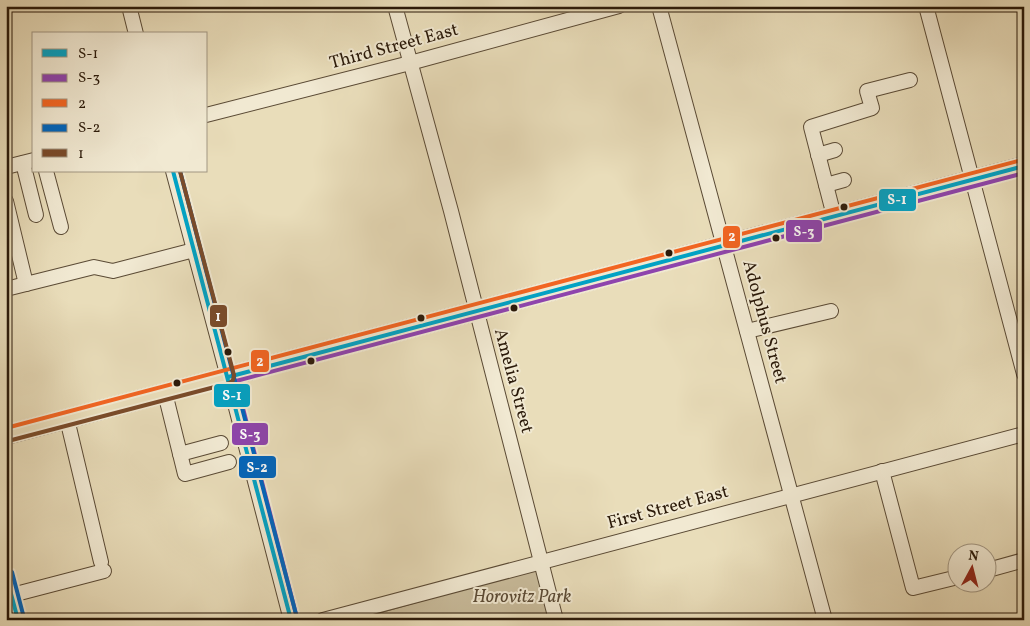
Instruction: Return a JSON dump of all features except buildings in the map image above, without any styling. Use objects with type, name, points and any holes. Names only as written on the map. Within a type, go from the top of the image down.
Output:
[{"type":"main road","points":[[6,435],[1024,166]]},
{"type":"street","points":[[129,6],[136,32]]},
{"type":"street","name":"Amelia Street","points":[[395,6],[451,211],[556,620]]},
{"type":"street","name":"Third Street East","points":[[208,114],[410,63],[619,6]]},
{"type":"street","name":"Adolphus Street","points":[[659,6],[825,620]]},
{"type":"street","points":[[926,6],[1024,374]]},
{"type":"street","points":[[834,216],[811,127],[872,108],[866,92],[910,80]]},
{"type":"street","points":[[818,155],[836,150]]},
{"type":"street","points":[[6,167],[28,161],[36,216]]},
{"type":"street","points":[[46,172],[61,227]]},
{"type":"street","points":[[173,172],[291,620]]},
{"type":"street","points":[[826,185],[844,180]]},
{"type":"street","points":[[6,201],[26,284]]},
{"type":"street","points":[[6,289],[94,267],[113,271],[194,250]]},
{"type":"street","points":[[747,331],[831,311]]},
{"type":"street","points":[[165,393],[185,474],[229,462]]},
{"type":"street","points":[[12,595],[102,566],[67,419]]},
{"type":"street","name":"First Street East","points":[[326,619],[1024,434]]},
{"type":"street","points":[[180,454],[221,444]]},
{"type":"street","points":[[882,471],[913,588],[948,579]]},
{"type":"street","points":[[998,567],[1024,560]]},
{"type":"street","points":[[6,574],[18,620]]},
{"type":"green space","name":"Horovitz Park","points":[[535,569],[541,574],[552,620],[355,620]]},
{"type":"transit line","name":"2","points":[[6,428],[1022,160]]},
{"type":"transit line","name":"S-1","points":[[228,377],[1024,166]]},
{"type":"transit line","name":"S-1","points":[[173,172],[291,620]]},
{"type":"transit line","name":"S-2","points":[[180,172],[297,618]]},
{"type":"transit line","name":"1","points":[[8,441],[230,383],[233,380],[234,375],[180,172]]},
{"type":"transit line","name":"S-3","points":[[297,618],[236,381],[1024,173]]},
{"type":"transit line","name":"S-2","points":[[12,572],[24,618]]},
{"type":"transit line","name":"S-1","points":[[6,575],[18,620]]}]
